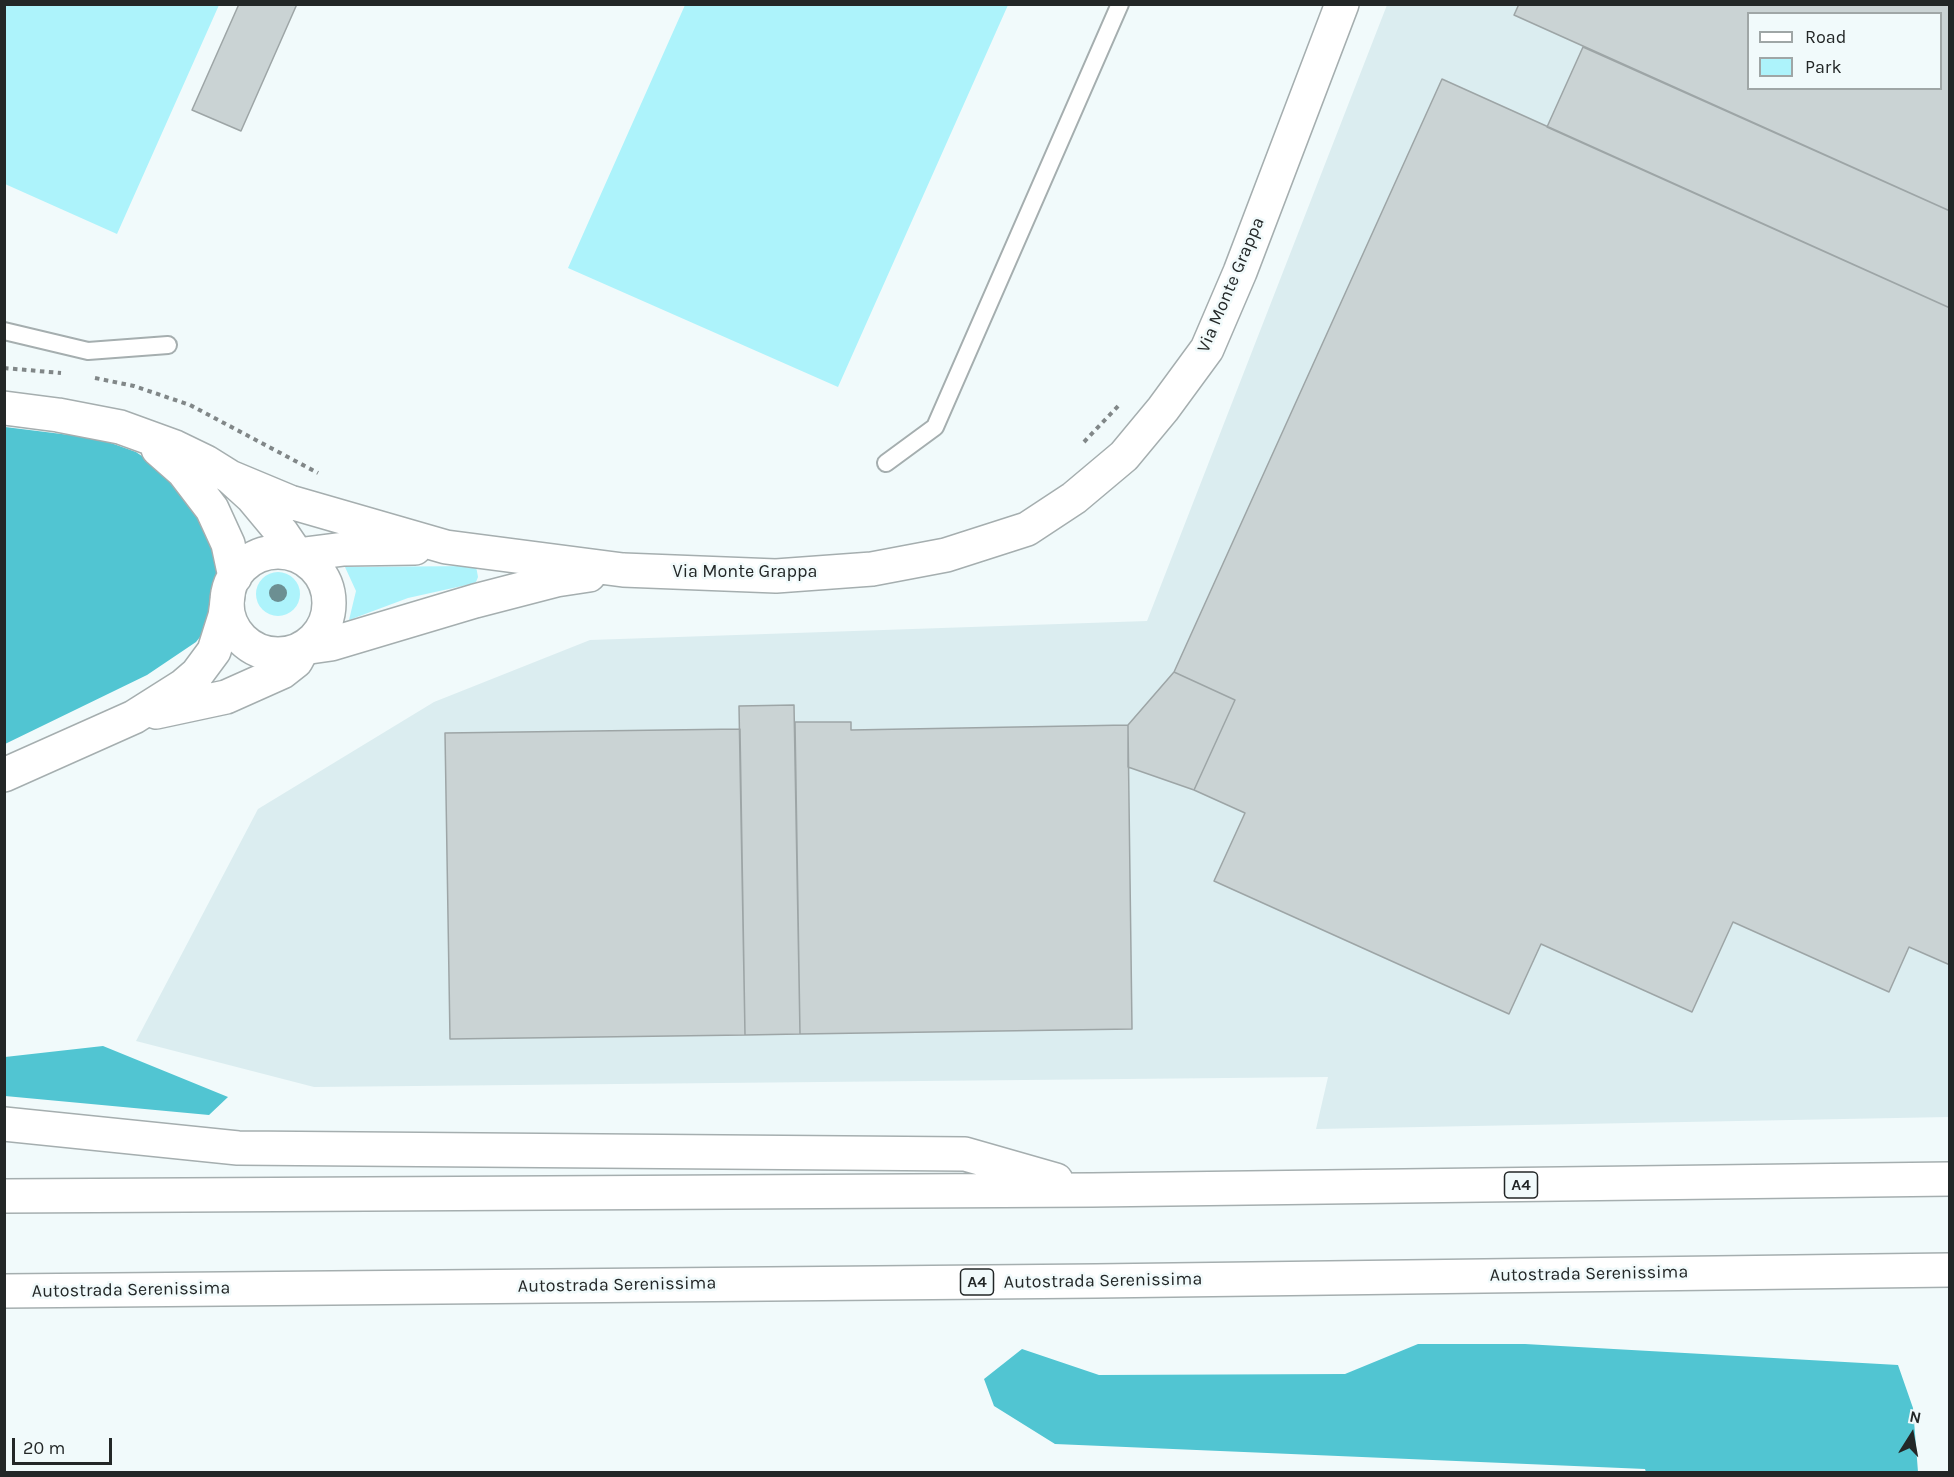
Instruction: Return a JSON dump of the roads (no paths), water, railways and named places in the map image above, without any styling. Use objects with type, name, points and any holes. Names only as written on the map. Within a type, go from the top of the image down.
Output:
[{"type":"main road","name":"Via Monte Grappa","points":[[230,477],[301,506],[446,547],[623,570],[776,576],[872,569],[946,555],[1027,529],[1074,498],[1124,456],[1163,409],[1207,349],[1240,272],[1342,4]]},
{"type":"main road","points":[[4,408],[93,421],[138,433],[176,447],[230,477],[267,515],[297,555],[311,564],[322,576],[328,591],[329,608],[325,624],[316,638],[303,648],[292,652],[270,653],[249,645],[234,627],[228,606],[231,586],[225,534],[204,498],[183,471],[138,433]]},
{"type":"main road","name":"Via Monte Grappa","points":[[297,555],[344,549],[446,547]]},
{"type":"main road","points":[[4,774],[134,717],[183,686],[197,674],[214,651],[231,586],[251,560],[262,555],[285,553],[297,555]]},
{"type":"main road","name":"Via Monte Grappa","points":[[303,648],[331,644],[475,601],[556,580],[623,570]]},
{"type":"main road","points":[[134,717],[226,697],[291,667],[303,648]]},
{"type":"main road","points":[[4,1124],[238,1148],[965,1154],[1092,1191]]},
{"type":"main road","name":"A4","points":[[4,1196],[1092,1191],[1950,1179]]},
{"type":"main road","name":"Autostrada Serenissima","points":[[4,1291],[1950,1270]]},
{"type":"lane","points":[[886,463],[936,427],[1120,4]]},
{"type":"lane","points":[[4,331],[88,351],[168,345]]}]
